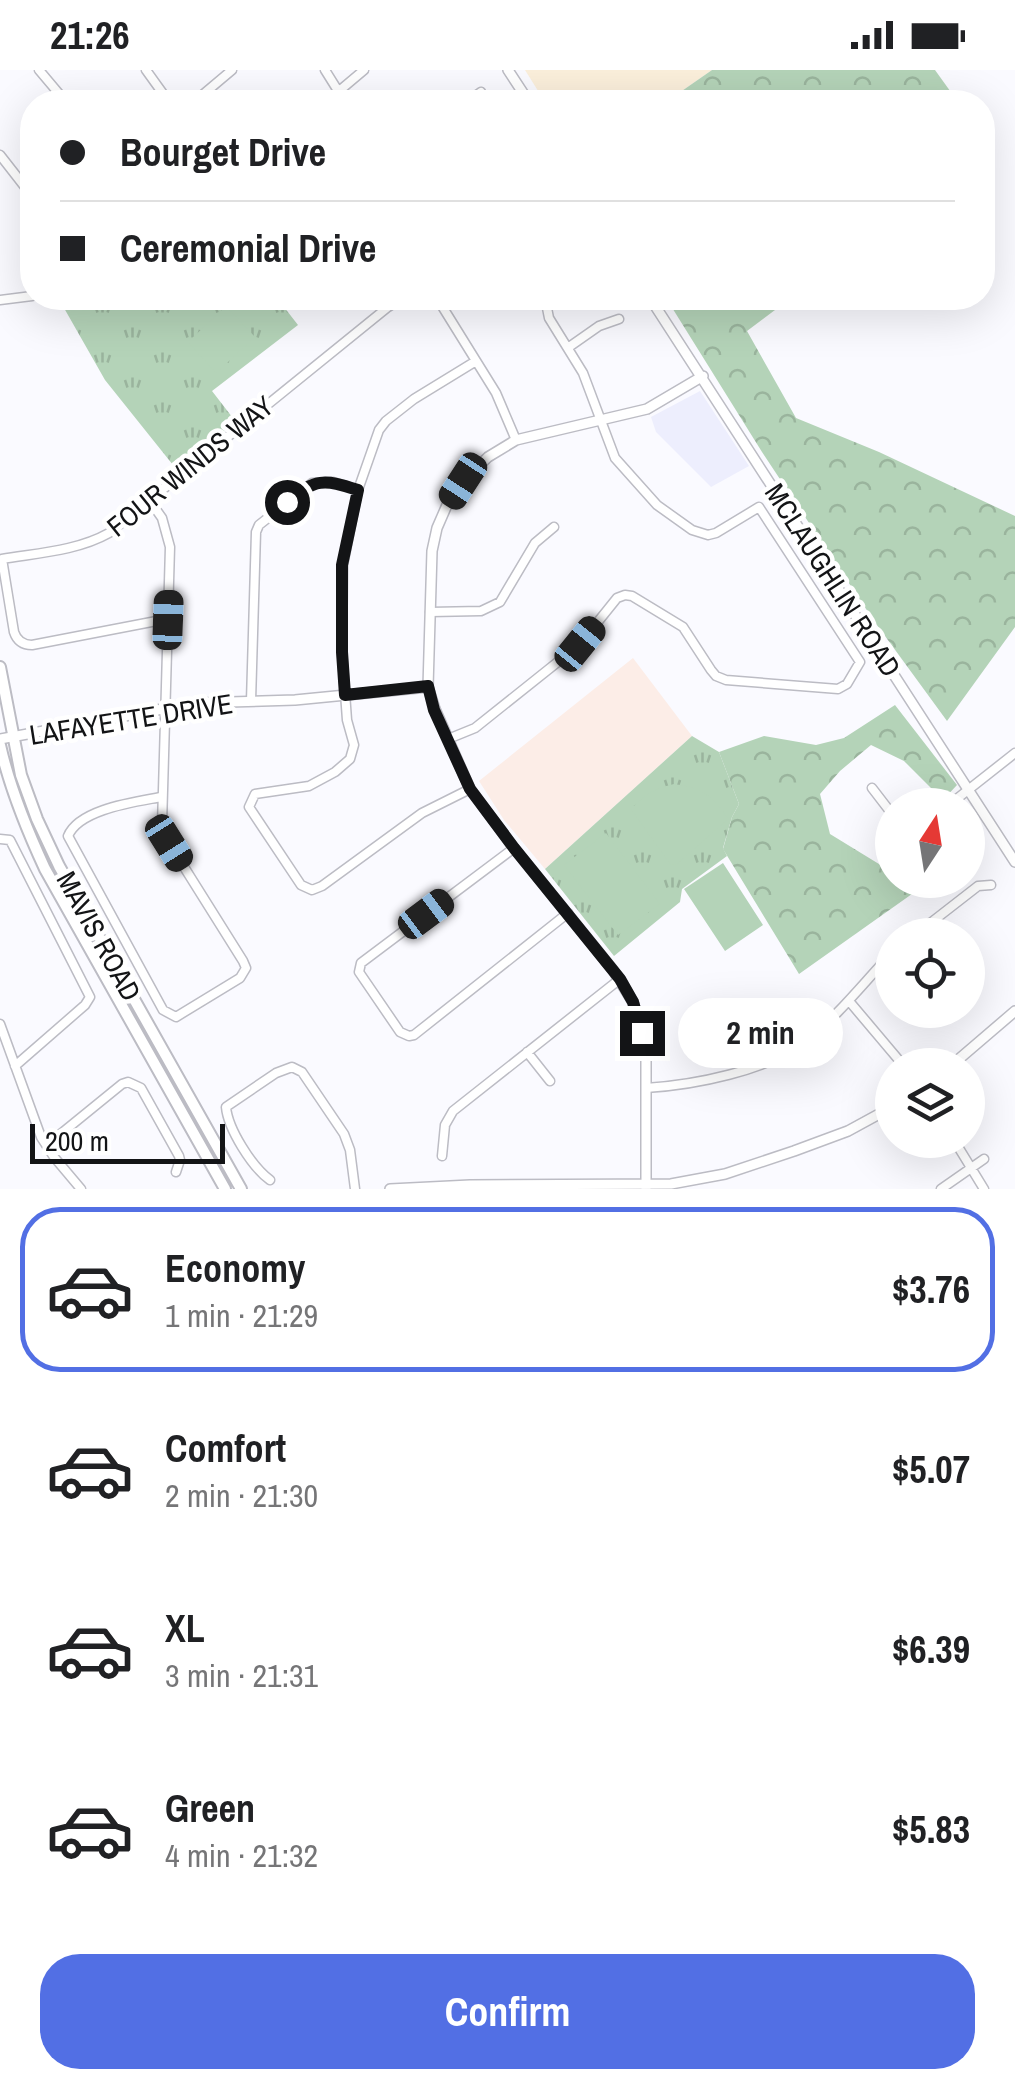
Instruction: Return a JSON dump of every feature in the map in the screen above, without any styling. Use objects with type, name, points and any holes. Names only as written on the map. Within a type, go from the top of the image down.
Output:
[{"type":"main road","name":"MAVIS ROAD","points":[[0,666],[8,778],[23,822],[45,869],[225,1189]]},
{"type":"main road","name":"MAVIS ROAD","points":[[4,740],[59,866],[241,1189]]},
{"type":"street","points":[[40,70],[56,90]]},
{"type":"street","points":[[208,90],[232,70]]},
{"type":"street","points":[[340,90],[364,70]]},
{"type":"street","points":[[0,155],[20,181]]},
{"type":"street","name":"FOUR WINDS WAY","points":[[168,620],[24,644],[14,632],[2,559],[98,540],[383,310]]},
{"type":"street","points":[[444,310],[496,393],[516,440]]},
{"type":"street","points":[[448,739],[475,728],[580,644],[617,598],[625,595],[684,628],[711,670],[726,680],[838,689],[847,684],[860,662],[759,507],[716,533],[692,530],[658,506],[615,458],[583,373],[548,310]]},
{"type":"street","name":"MCLAUGHLIN ROAD","points":[[658,310],[967,788]]},
{"type":"street","points":[[569,347],[598,326],[619,318]]},
{"type":"street","points":[[470,789],[422,813],[312,890],[301,885],[249,807],[255,794],[309,786],[350,759],[354,745],[347,720],[342,652],[342,565],[358,490],[379,430],[386,421],[414,398],[476,361]]},
{"type":"street","points":[[646,1187],[646,1054],[633,1002],[620,979],[470,789],[434,710],[428,686],[432,551],[447,505],[463,481],[516,440],[648,409],[703,376]]},
{"type":"street","points":[[252,701],[259,525],[312,483],[332,482],[358,490]]},
{"type":"street","points":[[150,501],[162,518],[170,548],[164,708],[162,796],[161,816],[166,837],[246,968],[240,978],[176,1017],[163,1010],[68,836],[72,828],[103,810],[162,796]]},
{"type":"street","points":[[430,612],[481,611],[500,602],[535,543],[554,527]]},
{"type":"street","name":"LAFAYETTE DRIVE","points":[[4,740],[195,703],[296,700],[428,686]]},
{"type":"street","points":[[971,788],[1015,753]]},
{"type":"street","points":[[872,788],[875,792]]},
{"type":"street","name":"MCLAUGHLIN ROAD","points":[[985,816],[1015,862]]},
{"type":"street","points":[[0,838],[10,840],[15,847],[90,998],[15,1066]]},
{"type":"street","points":[[514,848],[362,963],[359,972],[400,1032],[414,1035],[568,913]]},
{"type":"street","points":[[937,918],[978,886],[992,885]]},
{"type":"street","points":[[646,1088],[706,1082],[775,1058],[807,1040],[875,972]]},
{"type":"street","points":[[442,1156],[445,1125],[453,1112],[620,979]]},
{"type":"street","points":[[849,1001],[889,1048]]},
{"type":"street","points":[[971,1048],[1015,1010]]},
{"type":"street","points":[[0,1024],[46,1145],[81,1189]]},
{"type":"street","points":[[527,1052],[550,1081]]},
{"type":"street","points":[[270,1180],[251,1161],[226,1107],[292,1066],[302,1072],[344,1134],[355,1189]]},
{"type":"street","points":[[46,1145],[128,1082],[140,1088],[179,1156],[176,1172]]},
{"type":"street","points":[[390,1189],[671,1184],[725,1174],[848,1132],[875,1117]]},
{"type":"street","points":[[964,1158],[984,1189]]},
{"type":"street","points":[[942,1189],[984,1159]]},
{"type":"shaded area","points":[[525,70],[712,70],[683,90],[538,90]]},
{"type":"shaded area","points":[[700,391],[749,466],[711,487],[656,432],[651,417]]},
{"type":"shaded area","points":[[633,658],[692,736],[545,869],[504,820],[479,781]]},
{"type":"green space","points":[[712,70],[935,70],[949,90],[683,90]]},
{"type":"green space","points":[[65,310],[286,310],[298,325],[212,391],[236,422],[177,470],[105,380]]},
{"type":"green space","points":[[222,310],[230,310],[255,337],[216,373],[188,342]]},
{"type":"green space","points":[[673,310],[775,310],[747,331],[796,418],[1015,516],[1015,627],[947,721],[874,621]]},
{"type":"green space","points":[[895,705],[957,785],[931,788],[904,761],[871,745],[820,794],[830,834],[875,862],[875,898],[906,898],[799,974],[723,849],[739,804],[719,752],[764,736],[816,745],[844,738]]},
{"type":"green space","points":[[692,736],[719,752],[739,804],[723,848],[727,856],[682,889],[680,902],[614,956],[545,869]]},
{"type":"green space","points":[[674,784],[706,794],[728,819],[676,865],[670,864],[631,809],[650,793]]},
{"type":"green space","points":[[606,833],[660,904],[618,935],[564,865]]},
{"type":"green space","points":[[723,863],[763,925],[725,951],[684,889]]},
{"type":"route","points":[[287,502],[312,483],[332,482],[358,490],[342,565],[345,695],[428,686],[434,710],[470,789],[620,979],[633,1002],[642,1033]]}]
